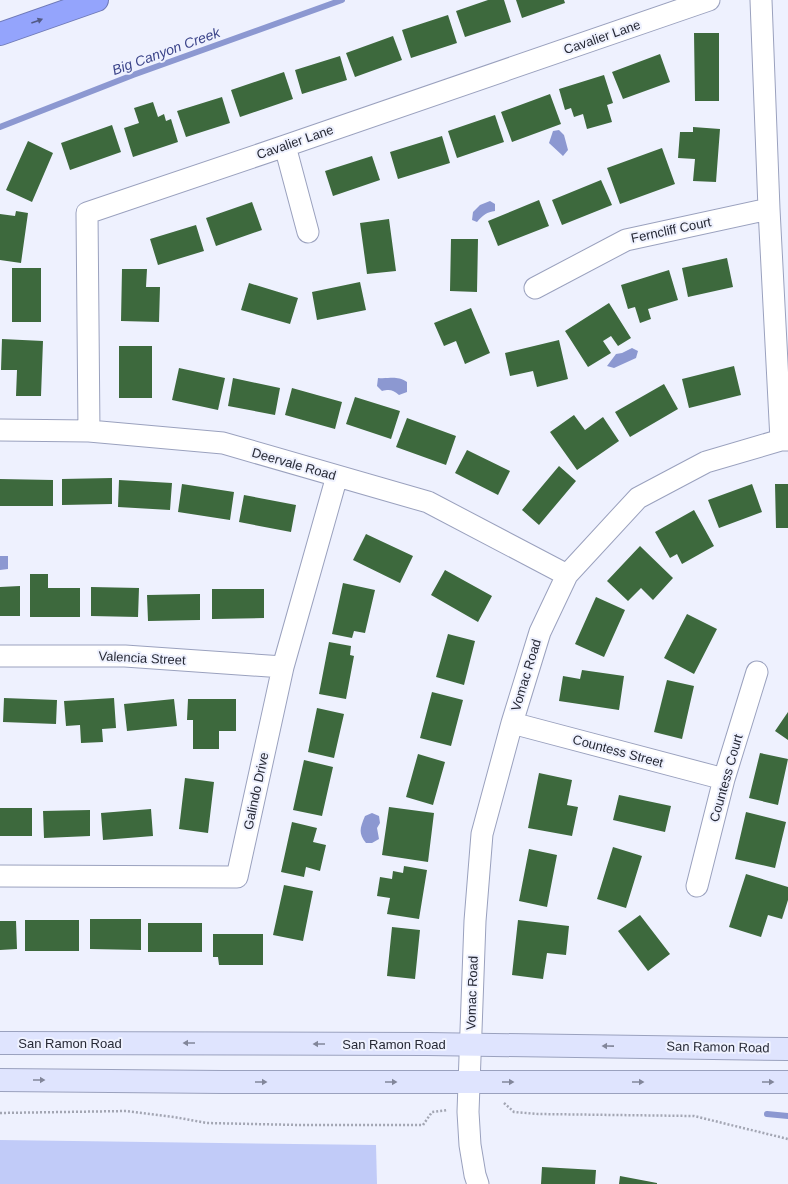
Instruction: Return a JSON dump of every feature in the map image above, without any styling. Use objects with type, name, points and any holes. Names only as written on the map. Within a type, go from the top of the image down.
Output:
[{"type":"highway","points":[[0,34],[97,0]]},
{"type":"main road","name":"San Ramon Road","points":[[0,1043],[470,1044],[788,1049]]},
{"type":"main road","points":[[0,1080],[788,1082]]},
{"type":"street","name":"Cavalier Lane","points":[[89,431],[87,213],[709,0]]},
{"type":"street","points":[[761,0],[769,209],[785,440]]},
{"type":"street","points":[[285,146],[308,232]]},
{"type":"street","name":"Ferncliff Court","points":[[535,288],[626,240],[769,209]]},
{"type":"street","name":"Deervale Road","points":[[0,430],[89,431],[223,443],[428,502],[567,575]]},
{"type":"street","name":"Vomac Road","points":[[478,1184],[470,1144],[468,1107],[475,921],[482,834],[512,723],[540,632],[567,575],[638,498],[706,462],[785,440]]},
{"type":"street","name":"Galindo Drive","points":[[0,876],[237,877],[283,667],[337,476]]},
{"type":"street","name":"Valencia Street","points":[[0,656],[125,656],[283,667]]},
{"type":"street","name":"Countess Court","points":[[697,886],[724,779],[757,672]]},
{"type":"street","name":"Countess Street","points":[[512,723],[724,779]]},
{"type":"path","points":[[503,1102],[514,1112],[538,1114],[694,1116],[788,1139]]},
{"type":"path","points":[[0,1113],[126,1111],[207,1123],[423,1125],[432,1112],[468,1107]]},
{"type":"shaded area","points":[[559,130],[564,135],[568,150],[563,156],[549,143],[553,131]]},
{"type":"shaded area","points":[[490,201],[495,204],[495,211],[485,214],[477,222],[472,220],[473,212],[480,205]]},
{"type":"shaded area","points":[[632,348],[638,351],[636,358],[614,368],[607,366],[616,354]]},
{"type":"shaded area","points":[[378,378],[396,378],[403,380],[407,382],[407,392],[399,395],[391,390],[382,391],[377,386]]},
{"type":"shaded area","points":[[0,556],[8,556],[8,569],[0,570]]},
{"type":"shaded area","points":[[372,813],[379,816],[380,823],[377,828],[379,839],[372,843],[366,843],[361,833],[361,827],[365,816]]},
{"type":"shaded area","points":[[0,1140],[376,1145],[377,1184],[0,1184]]},
{"type":"building","points":[[488,0],[504,0],[511,22],[465,37],[456,11]]},
{"type":"building","points":[[516,0],[564,0],[565,3],[522,18]]},
{"type":"building","points":[[448,15],[457,43],[411,58],[402,30]]},
{"type":"building","points":[[694,33],[719,33],[719,101],[695,101]]},
{"type":"building","points":[[393,36],[402,60],[355,77],[346,53]]},
{"type":"building","points":[[660,54],[670,82],[623,99],[612,72]]},
{"type":"building","points":[[340,56],[347,80],[302,94],[295,70]]},
{"type":"building","points":[[284,72],[293,99],[240,117],[231,90]]},
{"type":"building","points":[[604,75],[613,103],[607,105],[612,122],[587,129],[583,114],[574,117],[571,108],[565,110],[559,89]]},
{"type":"building","points":[[550,94],[561,124],[512,142],[501,112]]},
{"type":"building","points":[[222,97],[230,123],[186,137],[177,111]]},
{"type":"building","points":[[153,102],[158,117],[164,114],[166,121],[171,119],[178,142],[133,157],[124,128],[139,123],[134,108]]},
{"type":"building","points":[[495,115],[504,142],[457,158],[448,131]]},
{"type":"building","points":[[112,125],[121,152],[70,170],[61,143]]},
{"type":"building","points":[[693,127],[720,129],[716,182],[693,181],[695,159],[678,158],[680,132],[693,132]]},
{"type":"building","points":[[442,136],[450,163],[398,179],[390,152]]},
{"type":"building","points":[[28,141],[53,153],[32,202],[6,190]]},
{"type":"building","points":[[662,148],[675,184],[620,204],[607,168]]},
{"type":"building","points":[[372,156],[380,180],[333,196],[325,171]]},
{"type":"building","points":[[601,180],[612,205],[562,225],[552,200]]},
{"type":"building","points":[[539,200],[549,226],[498,246],[488,221]]},
{"type":"building","points":[[252,202],[262,230],[216,246],[206,218]]},
{"type":"building","points":[[16,211],[28,213],[21,263],[0,260],[0,214],[15,216]]},
{"type":"building","points":[[389,219],[396,271],[367,274],[360,223]]},
{"type":"building","points":[[196,225],[204,251],[158,265],[150,239]]},
{"type":"building","points":[[451,239],[478,239],[477,292],[450,291]]},
{"type":"building","points":[[727,258],[733,287],[688,297],[682,268]]},
{"type":"building","points":[[12,268],[41,268],[41,322],[12,322]]},
{"type":"building","points":[[122,269],[147,269],[146,287],[160,287],[159,322],[121,321]]},
{"type":"building","points":[[669,270],[678,300],[648,309],[651,319],[640,323],[635,307],[628,309],[621,285]]},
{"type":"building","points":[[360,282],[366,310],[317,320],[312,292]]},
{"type":"building","points":[[249,283],[298,298],[290,324],[241,310]]},
{"type":"building","points":[[609,303],[631,338],[618,346],[611,336],[603,341],[611,353],[588,367],[565,331]]},
{"type":"building","points":[[471,308],[490,353],[465,364],[456,341],[444,346],[434,323]]},
{"type":"building","points":[[2,339],[43,341],[41,396],[16,396],[17,370],[1,370]]},
{"type":"building","points":[[559,340],[568,379],[537,387],[533,371],[510,376],[505,353]]},
{"type":"building","points":[[119,346],[152,346],[152,398],[119,398]]},
{"type":"building","points":[[734,366],[741,395],[689,408],[682,379]]},
{"type":"building","points":[[179,368],[225,378],[218,410],[172,400]]},
{"type":"building","points":[[233,378],[280,388],[275,415],[228,406]]},
{"type":"building","points":[[664,384],[678,409],[630,437],[615,412]]},
{"type":"building","points":[[292,388],[342,402],[335,429],[285,415]]},
{"type":"building","points":[[355,397],[400,411],[391,439],[346,424]]},
{"type":"building","points":[[574,415],[585,430],[603,417],[619,441],[577,470],[550,432]]},
{"type":"building","points":[[407,418],[456,436],[446,465],[396,447]]},
{"type":"building","points":[[467,450],[510,471],[498,495],[455,473]]},
{"type":"building","points":[[559,466],[576,481],[539,525],[522,510]]},
{"type":"building","points":[[112,478],[112,504],[62,505],[62,479]]},
{"type":"building","points":[[0,479],[53,480],[53,506],[0,506]]},
{"type":"building","points":[[119,480],[172,483],[170,510],[118,507]]},
{"type":"building","points":[[182,484],[234,492],[230,520],[178,512]]},
{"type":"building","points":[[752,484],[762,512],[719,528],[708,500]]},
{"type":"building","points":[[775,484],[788,484],[788,528],[776,528]]},
{"type":"building","points":[[244,495],[296,505],[291,532],[239,522]]},
{"type":"building","points":[[694,510],[714,546],[682,564],[677,554],[670,558],[655,532]]},
{"type":"building","points":[[366,534],[413,556],[400,583],[353,560]]},
{"type":"building","points":[[640,546],[673,578],[653,600],[641,588],[628,601],[607,581]]},
{"type":"building","points":[[445,570],[492,596],[478,622],[431,595]]},
{"type":"building","points":[[30,574],[48,574],[48,588],[80,588],[80,617],[30,617]]},
{"type":"building","points":[[343,583],[375,590],[365,633],[354,631],[352,638],[332,634]]},
{"type":"building","points":[[20,586],[20,616],[0,616],[0,587]]},
{"type":"building","points":[[91,587],[139,588],[138,617],[91,616]]},
{"type":"building","points":[[212,589],[264,589],[264,618],[212,619]]},
{"type":"building","points":[[200,594],[200,620],[148,621],[147,595]]},
{"type":"building","points":[[596,597],[625,610],[604,657],[575,644]]},
{"type":"building","points":[[687,614],[717,629],[694,674],[664,658]]},
{"type":"building","points":[[448,634],[475,641],[464,685],[436,677]]},
{"type":"building","points":[[329,642],[351,646],[350,655],[354,656],[346,699],[319,694]]},
{"type":"building","points":[[582,670],[624,676],[619,710],[559,701],[563,676],[580,679]]},
{"type":"building","points":[[667,680],[694,686],[682,739],[654,732]]},
{"type":"building","points":[[432,692],[463,700],[451,746],[420,738]]},
{"type":"building","points":[[4,698],[57,700],[56,724],[3,722]]},
{"type":"building","points":[[114,698],[116,728],[102,729],[103,742],[81,743],[80,725],[66,726],[64,701]]},
{"type":"building","points":[[174,699],[177,726],[127,731],[124,704]]},
{"type":"building","points":[[188,699],[236,699],[236,731],[219,731],[219,749],[193,749],[193,720],[187,720]]},
{"type":"building","points":[[317,708],[344,714],[334,758],[308,752]]},
{"type":"building","points":[[788,712],[788,740],[775,731]]},
{"type":"building","points":[[760,753],[788,759],[778,805],[749,798]]},
{"type":"building","points":[[418,754],[445,762],[433,805],[406,797]]},
{"type":"building","points":[[304,760],[333,767],[322,816],[293,810]]},
{"type":"building","points":[[539,773],[572,780],[567,805],[578,807],[572,836],[528,828]]},
{"type":"building","points":[[185,778],[214,782],[208,833],[179,829]]},
{"type":"building","points":[[619,795],[671,806],[665,832],[613,820]]},
{"type":"building","points":[[389,807],[434,813],[428,862],[382,855]]},
{"type":"building","points":[[0,808],[32,808],[32,836],[0,836]]},
{"type":"building","points":[[151,809],[153,836],[103,840],[101,813]]},
{"type":"building","points":[[90,810],[90,836],[44,838],[43,811]]},
{"type":"building","points":[[746,812],[786,822],[775,868],[735,859]]},
{"type":"building","points":[[292,822],[317,828],[313,842],[326,845],[320,871],[306,867],[304,877],[281,872]]},
{"type":"building","points":[[613,847],[642,856],[626,908],[597,899]]},
{"type":"building","points":[[529,849],[557,855],[547,907],[519,901]]},
{"type":"building","points":[[404,866],[427,870],[419,919],[387,914],[390,898],[377,896],[380,877],[392,879],[393,871],[403,873]]},
{"type":"building","points":[[746,874],[788,887],[788,900],[782,919],[768,915],[761,937],[729,927]]},
{"type":"building","points":[[284,885],[313,891],[303,941],[273,935]]},
{"type":"building","points":[[640,915],[670,954],[648,971],[618,931]]},
{"type":"building","points":[[90,919],[141,919],[141,950],[90,949]]},
{"type":"building","points":[[25,920],[79,920],[79,951],[25,951]]},
{"type":"building","points":[[518,920],[569,926],[566,955],[547,953],[543,979],[512,975]]},
{"type":"building","points":[[0,921],[16,921],[17,949],[0,950]]},
{"type":"building","points":[[148,923],[202,923],[202,952],[148,952]]},
{"type":"building","points":[[392,927],[420,930],[415,979],[387,976]]},
{"type":"building","points":[[213,934],[263,934],[263,965],[219,965],[218,957],[213,957]]},
{"type":"building","points":[[542,1167],[596,1170],[595,1184],[541,1184]]},
{"type":"building","points":[[620,1176],[657,1183],[657,1184],[619,1184]]},
{"type":"waterway","name":"Big Canyon Creek","points":[[0,127],[133,75],[342,0]]},
{"type":"waterway","points":[[767,1114],[788,1116]]}]
